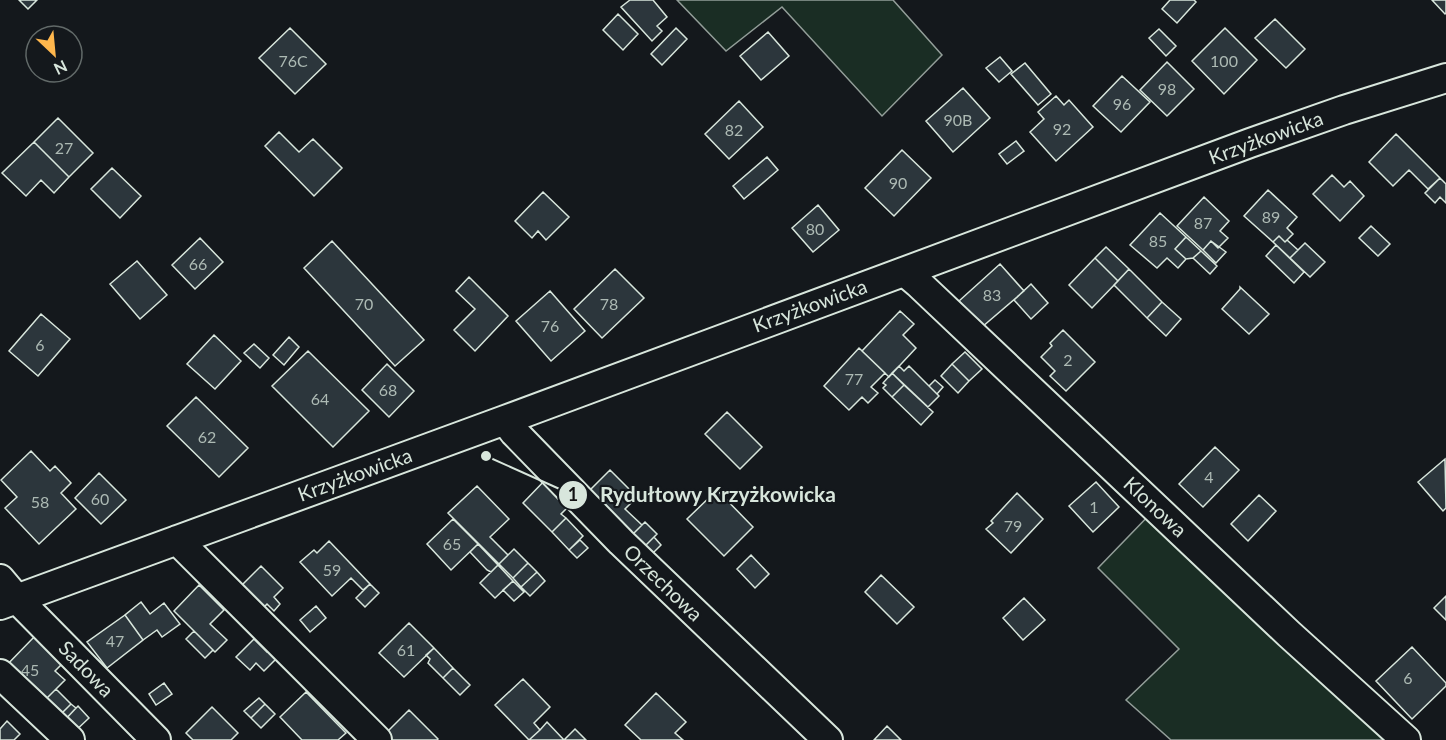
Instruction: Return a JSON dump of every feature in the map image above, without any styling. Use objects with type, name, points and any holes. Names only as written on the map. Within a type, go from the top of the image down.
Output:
[{"type":"street","name":"Krzyżkowicka","points":[[5,594],[177,540],[1250,143],[1446,78]]},
{"type":"street","name":"Klonowa","points":[[905,272],[1289,634],[1406,740]]},
{"type":"street","name":"Orzechowa","points":[[505,420],[621,542],[828,740]]},
{"type":"street","points":[[177,540],[377,740]]},
{"type":"street","name":"Sadowa","points":[[5,594],[156,740]]},
{"type":"street","points":[[0,674],[70,740]]},
{"type":"green space","points":[[677,0],[893,0],[942,55],[882,116],[782,7],[726,51]]},
{"type":"green space","points":[[1156,508],[1386,740],[1171,740],[1126,700],[1179,649],[1098,568]]},
{"type":"building","points":[[19,0],[37,0],[28,9]]},
{"type":"building","points":[[630,0],[653,0],[667,17],[657,26],[662,31],[652,41],[621,7]]},
{"type":"building","points":[[1170,0],[1194,0],[1196,2],[1177,23],[1162,9]]},
{"type":"building","points":[[1432,0],[1446,0],[1445,14]]},
{"type":"building","points":[[618,14],[638,34],[623,50],[603,30]]},
{"type":"building","points":[[1275,19],[1305,49],[1286,68],[1255,38]]},
{"type":"building","points":[[290,28],[326,64],[295,94],[259,58]]},
{"type":"building","points":[[676,28],[687,39],[662,65],[651,54]]},
{"type":"building","points":[[1225,28],[1257,60],[1224,94],[1192,61]]},
{"type":"building","points":[[1159,29],[1176,46],[1166,56],[1149,38]]},
{"type":"building","points":[[768,32],[789,56],[761,80],[740,56]]},
{"type":"building","points":[[1000,57],[1012,71],[999,82],[986,68]]},
{"type":"building","points":[[1167,62],[1194,89],[1167,116],[1140,90]]},
{"type":"building","points":[[1025,63],[1051,94],[1038,105],[1011,74]]},
{"type":"building","points":[[1122,76],[1150,102],[1121,132],[1093,106]]},
{"type":"building","points":[[963,88],[990,118],[953,152],[926,121]]},
{"type":"building","points":[[1056,96],[1064,105],[1069,100],[1093,127],[1056,161],[1030,132],[1044,119],[1038,112]]},
{"type":"building","points":[[739,101],[763,127],[729,159],[705,134]]},
{"type":"building","points":[[58,118],[93,153],[69,177],[34,142]]},
{"type":"building","points":[[279,132],[299,152],[313,139],[342,168],[314,196],[265,146]]},
{"type":"building","points":[[1396,134],[1440,178],[1428,189],[1409,170],[1393,186],[1369,162]]},
{"type":"building","points":[[1016,141],[1024,151],[1007,164],[999,154]]},
{"type":"building","points":[[34,142],[69,177],[54,193],[41,180],[26,196],[2,173]]},
{"type":"building","points":[[902,150],[931,178],[894,216],[865,188]]},
{"type":"building","points":[[767,157],[778,170],[744,199],[733,186]]},
{"type":"building","points":[[112,168],[141,196],[120,218],[91,189]]},
{"type":"building","points":[[1332,175],[1344,187],[1350,181],[1364,196],[1340,221],[1313,194]]},
{"type":"building","points":[[1440,178],[1446,184],[1446,203],[1440,197],[1435,203],[1425,193]]},
{"type":"building","points":[[1268,190],[1297,217],[1287,228],[1293,234],[1285,242],[1279,236],[1273,242],[1244,216]]},
{"type":"building","points":[[543,192],[569,217],[546,240],[538,231],[532,238],[515,221]]},
{"type":"building","points":[[1204,197],[1229,221],[1220,231],[1228,238],[1218,248],[1211,241],[1203,250],[1177,226]]},
{"type":"building","points":[[818,205],[839,230],[813,252],[792,228]]},
{"type":"building","points":[[1160,213],[1186,237],[1175,249],[1186,259],[1178,268],[1167,258],[1157,268],[1130,245]]},
{"type":"building","points":[[1371,226],[1390,244],[1378,256],[1359,238]]},
{"type":"building","points":[[1279,236],[1298,250],[1290,258],[1273,242]]},
{"type":"building","points":[[1186,237],[1201,251],[1193,258],[1186,259],[1175,249]]},
{"type":"building","points":[[200,238],[223,262],[195,289],[172,265]]},
{"type":"building","points":[[332,241],[424,340],[395,366],[304,268]]},
{"type":"building","points":[[1211,241],[1226,252],[1216,263],[1203,250]]},
{"type":"building","points":[[1305,243],[1325,262],[1310,277],[1290,258]]},
{"type":"building","points":[[1276,245],[1304,272],[1294,283],[1266,256]]},
{"type":"building","points":[[1106,247],[1129,269],[1118,281],[1095,258]]},
{"type":"building","points":[[1201,251],[1217,266],[1210,274],[1193,258]]},
{"type":"building","points":[[1095,258],[1118,281],[1092,308],[1069,285]]},
{"type":"building","points":[[137,261],[167,295],[140,319],[110,284]]},
{"type":"building","points":[[1000,264],[1024,291],[982,327],[959,301]]},
{"type":"building","points":[[615,269],[644,298],[602,338],[574,309]]},
{"type":"building","points":[[1129,269],[1162,302],[1147,318],[1114,285]]},
{"type":"building","points":[[469,277],[508,316],[475,351],[454,330],[475,309],[456,291]]},
{"type":"building","points":[[1031,284],[1048,303],[1031,319],[1014,300]]},
{"type":"building","points":[[1240,287],[1269,314],[1249,334],[1222,309]]},
{"type":"building","points":[[550,291],[585,331],[551,361],[516,321]]},
{"type":"building","points":[[1162,302],[1181,319],[1166,336],[1147,318]]},
{"type":"building","points":[[900,311],[914,324],[903,335],[916,348],[889,377],[862,351]]},
{"type":"building","points":[[41,314],[70,339],[38,376],[9,351]]},
{"type":"building","points":[[1063,330],[1095,362],[1066,391],[1050,376],[1055,371],[1041,357],[1052,346],[1050,343]]},
{"type":"building","points":[[214,335],[241,361],[215,389],[187,364]]},
{"type":"building","points":[[289,337],[299,347],[284,365],[273,355]]},
{"type":"building","points":[[254,344],[269,358],[260,368],[244,353]]},
{"type":"building","points":[[859,348],[885,373],[871,387],[878,393],[868,403],[862,397],[849,410],[824,386]]},
{"type":"building","points":[[308,351],[369,411],[333,447],[272,386]]},
{"type":"building","points":[[965,352],[982,369],[969,381],[952,364]]},
{"type":"building","points":[[387,364],[414,391],[389,417],[362,390]]},
{"type":"building","points":[[952,364],[969,381],[958,393],[941,376]]},
{"type":"building","points":[[899,366],[904,371],[909,366],[939,396],[928,407],[892,373]]},
{"type":"building","points":[[892,373],[904,385],[892,397],[883,388],[886,385],[883,383]]},
{"type":"building","points":[[935,380],[943,387],[937,394],[929,386]]},
{"type":"building","points":[[904,385],[933,412],[921,425],[892,397]]},
{"type":"building","points":[[196,397],[248,448],[219,477],[167,426]]},
{"type":"building","points":[[727,412],[762,447],[740,469],[705,434]]},
{"type":"building","points":[[1215,447],[1239,470],[1203,507],[1179,484]]},
{"type":"building","points":[[31,451],[50,471],[55,466],[71,483],[61,493],[76,509],[39,544],[5,508],[17,497],[1,480]]},
{"type":"building","points":[[1445,459],[1446,508],[1443,511],[1418,482]]},
{"type":"building","points":[[610,470],[637,497],[625,509],[642,525],[629,538],[585,495]]},
{"type":"building","points":[[99,473],[126,500],[101,524],[75,498]]},
{"type":"building","points":[[547,478],[572,503],[561,514],[566,518],[552,532],[523,503]]},
{"type":"building","points":[[1096,482],[1119,507],[1093,532],[1069,506]]},
{"type":"building","points":[[477,486],[509,519],[490,537],[508,555],[499,564],[448,513]]},
{"type":"building","points":[[717,490],[753,527],[724,556],[687,519]]},
{"type":"building","points":[[1017,493],[1043,519],[1011,553],[986,529]]},
{"type":"building","points":[[1259,495],[1276,511],[1248,541],[1231,524]]},
{"type":"building","points":[[566,518],[583,536],[569,550],[552,532]]},
{"type":"building","points":[[453,519],[478,544],[451,570],[427,544]]},
{"type":"building","points":[[645,522],[657,534],[641,550],[629,538]]},
{"type":"building","points":[[654,537],[661,545],[648,558],[641,550]]},
{"type":"building","points":[[580,540],[588,548],[577,558],[569,550]]},
{"type":"building","points":[[329,541],[370,584],[363,590],[351,578],[332,596],[300,562],[314,550],[317,553]]},
{"type":"building","points":[[478,544],[498,565],[491,572],[470,552]]},
{"type":"building","points":[[514,549],[528,563],[513,578],[499,564]]},
{"type":"building","points":[[751,555],[769,574],[755,588],[737,569]]},
{"type":"building","points":[[528,563],[537,572],[521,587],[513,578]]},
{"type":"building","points":[[498,565],[513,581],[495,598],[480,583]]},
{"type":"building","points":[[261,566],[283,588],[274,597],[280,604],[274,611],[267,604],[259,612],[237,590]]},
{"type":"building","points":[[537,572],[545,581],[530,596],[521,587]]},
{"type":"building","points":[[881,575],[914,607],[897,624],[865,592]]},
{"type":"building","points":[[513,581],[524,592],[514,601],[503,590]]},
{"type":"building","points":[[370,584],[379,593],[365,607],[356,598]]},
{"type":"building","points":[[199,585],[224,610],[210,624],[227,640],[215,652],[174,611]]},
{"type":"building","points":[[1446,596],[1446,620],[1434,608]]},
{"type":"building","points":[[1024,598],[1045,620],[1023,640],[1003,618]]},
{"type":"building","points":[[141,602],[150,614],[164,603],[180,624],[162,637],[157,630],[143,640],[125,615]]},
{"type":"building","points":[[316,606],[326,618],[310,632],[300,620]]},
{"type":"building","points":[[125,615],[143,640],[107,668],[87,642]]},
{"type":"building","points":[[409,623],[434,648],[404,677],[379,653]]},
{"type":"building","points":[[194,631],[213,650],[205,658],[186,639]]},
{"type":"building","points":[[34,637],[62,664],[55,671],[65,680],[41,704],[3,669]]},
{"type":"building","points":[[254,639],[267,652],[270,649],[278,657],[264,671],[256,663],[250,670],[236,657]]},
{"type":"building","points":[[1412,647],[1446,683],[1446,686],[1412,719],[1376,681]]},
{"type":"building","points":[[434,648],[453,668],[443,678],[428,663],[430,659],[426,655]]},
{"type":"building","points":[[453,668],[470,685],[460,695],[443,678]]},
{"type":"building","points":[[523,679],[550,707],[534,723],[540,730],[529,740],[495,705]]},
{"type":"building","points":[[164,683],[172,694],[156,705],[149,694]]},
{"type":"building","points":[[56,689],[71,704],[57,718],[41,704]]},
{"type":"building","points":[[306,692],[346,733],[338,740],[302,740],[280,717]]},
{"type":"building","points":[[656,693],[686,722],[675,733],[683,740],[641,740],[625,725]]},
{"type":"building","points":[[259,698],[265,704],[251,718],[244,711]]},
{"type":"building","points":[[71,704],[76,708],[62,723],[57,718]]},
{"type":"building","points":[[265,704],[275,714],[261,728],[251,718]]},
{"type":"building","points":[[78,706],[89,718],[71,735],[62,723]]},
{"type":"building","points":[[212,707],[238,733],[231,740],[193,740],[186,733]]},
{"type":"building","points":[[409,710],[437,740],[390,740],[385,734]]},
{"type":"building","points":[[7,721],[20,734],[14,740],[0,740],[0,729]]},
{"type":"building","points":[[547,722],[564,740],[529,740],[540,730]]},
{"type":"building","points":[[887,726],[901,740],[874,740]]},
{"type":"building","points":[[575,729],[586,740],[564,740]]},
{"type":"place","name":"Rydułtowy Krzyżkowicka","points":[[486,456]]}]
